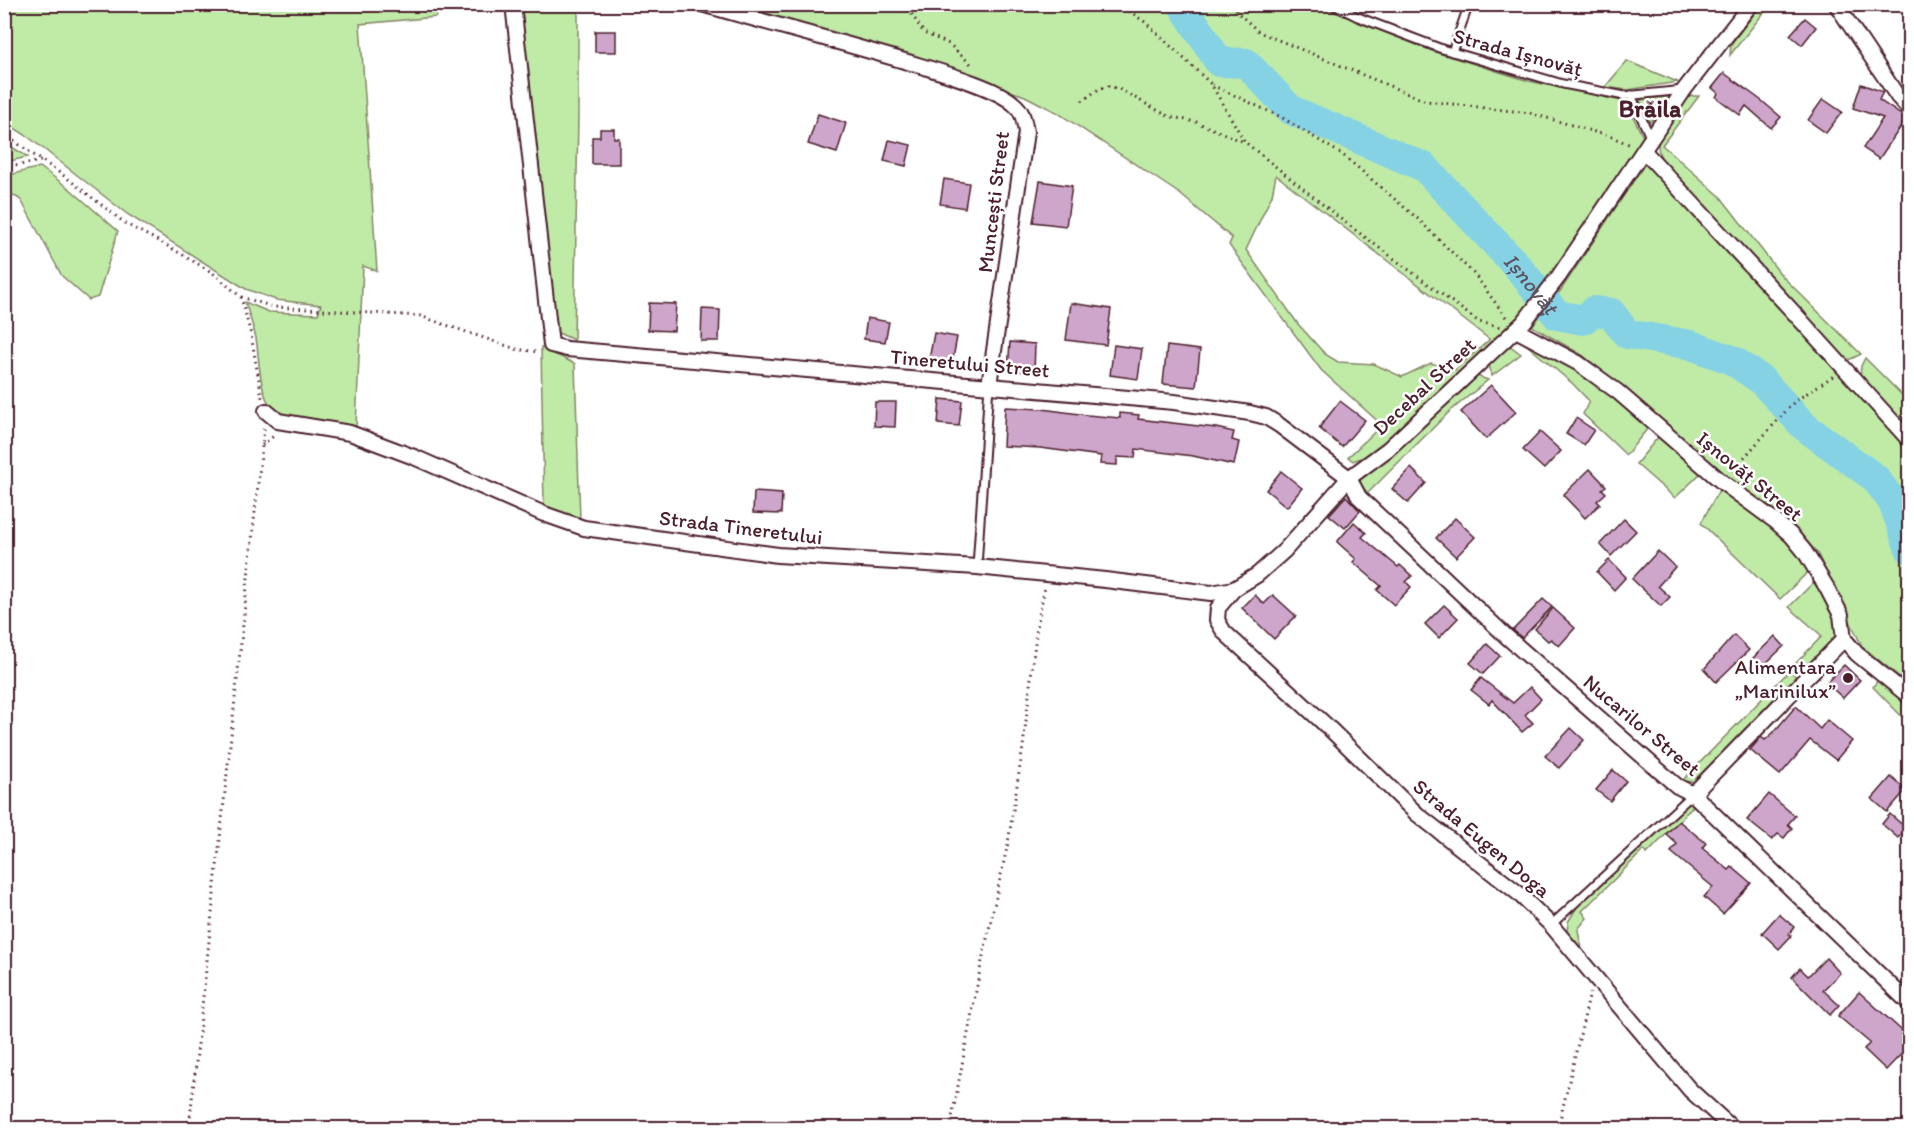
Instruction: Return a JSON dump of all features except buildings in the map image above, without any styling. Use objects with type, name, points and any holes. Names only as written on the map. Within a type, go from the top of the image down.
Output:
[{"type":"street","name":"Tineretului Street","points":[[513,4],[550,345],[567,349],[1174,402],[1250,413],[1266,417],[1280,425],[1349,478]]},
{"type":"street","name":"Muncești Street","points":[[702,4],[956,76],[1013,103],[1022,113],[1026,132],[988,385]]},
{"type":"street","points":[[1751,4],[1684,90],[1648,146],[1910,441]]},
{"type":"street","points":[[1836,4],[1898,97],[1910,110]]},
{"type":"street","name":"Decebal Street","points":[[1234,589],[1257,575],[1284,551],[1349,478],[1388,449],[1520,326],[1559,276],[1648,146]]},
{"type":"street","name":"Ișnovăț Street","points":[[1520,326],[1618,392],[1722,482],[1792,536],[1805,552],[1841,615],[1844,639]]},
{"type":"street","name":"Strada Tineretului","points":[[266,411],[278,421],[350,433],[414,457],[544,514],[584,528],[778,555],[977,567],[1210,594],[1234,589]]},
{"type":"street","name":"Nucarilor Street","points":[[1349,478],[1359,497],[1507,637],[1654,767],[1677,786],[1692,794],[1910,1004]]},
{"type":"street","name":"Strada Eugen Doga","points":[[1234,589],[1218,608],[1217,620],[1224,632],[1328,727],[1417,814],[1518,892],[1551,925],[1690,1090],[1732,1128]]},
{"type":"street","points":[[1692,794],[1844,639],[1857,654],[1910,697]]},
{"type":"lane","name":"Strada Ișnovăț","points":[[1332,4],[1358,17],[1452,52],[1563,84],[1631,95],[1684,90]]},
{"type":"lane","points":[[1452,52],[1469,4]]},
{"type":"lane","points":[[1631,95],[1648,146]]},
{"type":"lane","points":[[977,567],[988,385]]},
{"type":"lane","points":[[1551,925],[1692,794]]},
{"type":"path","points":[[905,4],[924,33],[949,44],[977,69],[987,90]]},
{"type":"path","points":[[1119,4],[1145,22],[1211,84],[1245,142]]},
{"type":"path","points":[[1233,4],[1259,32],[1426,101],[1530,113],[1648,146]]},
{"type":"path","points":[[1211,84],[1281,117],[1343,155],[1380,184],[1418,219],[1475,275],[1520,326]]},
{"type":"path","points":[[1082,101],[1109,86],[1119,89],[1168,116],[1202,124],[1245,142],[1342,220],[1479,322],[1520,326]]},
{"type":"path","points":[[4,134],[126,224],[166,244],[213,273],[241,297],[274,307],[420,316],[516,349]]},
{"type":"path","points":[[4,168],[43,161]]},
{"type":"path","points":[[189,1128],[266,411],[258,385],[251,334],[241,297]]},
{"type":"path","points":[[1722,482],[1795,401],[1845,369]]},
{"type":"path","points":[[950,1128],[980,970],[1008,843],[1047,574]]},
{"type":"path","points":[[1558,1128],[1595,976]]},
{"type":"green space","points":[[4,5],[454,5],[454,7],[435,9],[436,17],[360,24],[377,271],[363,266],[356,426],[308,423],[281,416],[273,410],[264,392],[256,338],[245,302],[269,312],[318,314],[321,305],[276,300],[246,289],[127,214],[27,136],[5,122]]},
{"type":"green space","points":[[519,5],[578,5],[574,340],[556,332]]},
{"type":"green space","points":[[725,5],[1317,5],[1432,51],[1529,81],[1626,102],[1643,137],[1557,269],[1521,316],[1371,454],[1353,461],[1348,457],[1382,425],[1321,370],[1229,245],[1232,238],[1180,194],[1058,113],[1025,96]],"holes":[[[1276,175],[1489,339],[1455,370],[1431,363],[1402,377],[1374,364],[1338,362],[1325,354],[1298,324],[1246,250],[1272,195]]]},
{"type":"green space","points":[[1761,5],[1770,5],[1730,55],[1731,44]]},
{"type":"green space","points":[[1627,61],[1678,82],[1627,90],[1605,87]]},
{"type":"green space","points":[[1673,96],[1650,122],[1640,100]]},
{"type":"green space","points":[[1686,96],[1699,96],[1662,145],[1720,196],[1782,276],[1861,354],[1851,359],[1842,359],[1676,179],[1666,165],[1660,155],[1659,140],[1666,124]]},
{"type":"green space","points":[[5,143],[28,157],[5,162]]},
{"type":"green space","points":[[1646,162],[1909,451],[1909,685],[1862,646],[1817,553],[1786,517],[1724,475],[1584,356],[1532,326],[1561,290]]},
{"type":"green space","points":[[40,167],[70,189],[118,231],[98,297],[89,300],[62,276],[21,200],[5,190],[5,176]]},
{"type":"green space","points":[[1522,341],[1557,357],[1599,385],[1648,428],[1626,455],[1583,414],[1589,401],[1573,384]]},
{"type":"green space","points":[[1509,345],[1521,354],[1492,376],[1488,361]]},
{"type":"green space","points":[[541,347],[575,364],[580,520],[544,505]]},
{"type":"green space","points":[[1865,358],[1909,402],[1909,433],[1860,377],[1861,366]]},
{"type":"green space","points":[[1474,375],[1488,380],[1448,413],[1368,493],[1358,482]]},
{"type":"green space","points":[[1659,436],[1703,471],[1675,498],[1636,464]]},
{"type":"green space","points":[[1719,490],[1770,525],[1801,558],[1808,572],[1780,599],[1701,523]]},
{"type":"green space","points":[[1816,580],[1832,610],[1836,629],[1828,646],[1804,670],[1795,664],[1822,636],[1789,607]]},
{"type":"green space","points":[[1790,670],[1796,677],[1693,782],[1682,781]]},
{"type":"green space","points":[[1878,680],[1909,704],[1909,724],[1873,687]]},
{"type":"green space","points":[[1688,803],[1694,805],[1647,854],[1644,850],[1582,911],[1587,918],[1578,929],[1581,948],[1567,932],[1568,922],[1577,907]]},
{"type":"waterway","name":"Ișnovăț","points":[[1182,4],[1219,62],[1246,63],[1291,110],[1424,167],[1517,266],[1557,315],[1583,320],[1594,311],[1611,313],[1627,334],[1691,345],[1732,360],[1760,379],[1805,427],[1875,478],[1893,502],[1910,549]]},
{"type":"place","name":"Alimentara „Marinilux”","points":[[1848,678]]},
{"type":"district","name":"Brăila","points":[[1650,108]]}]
